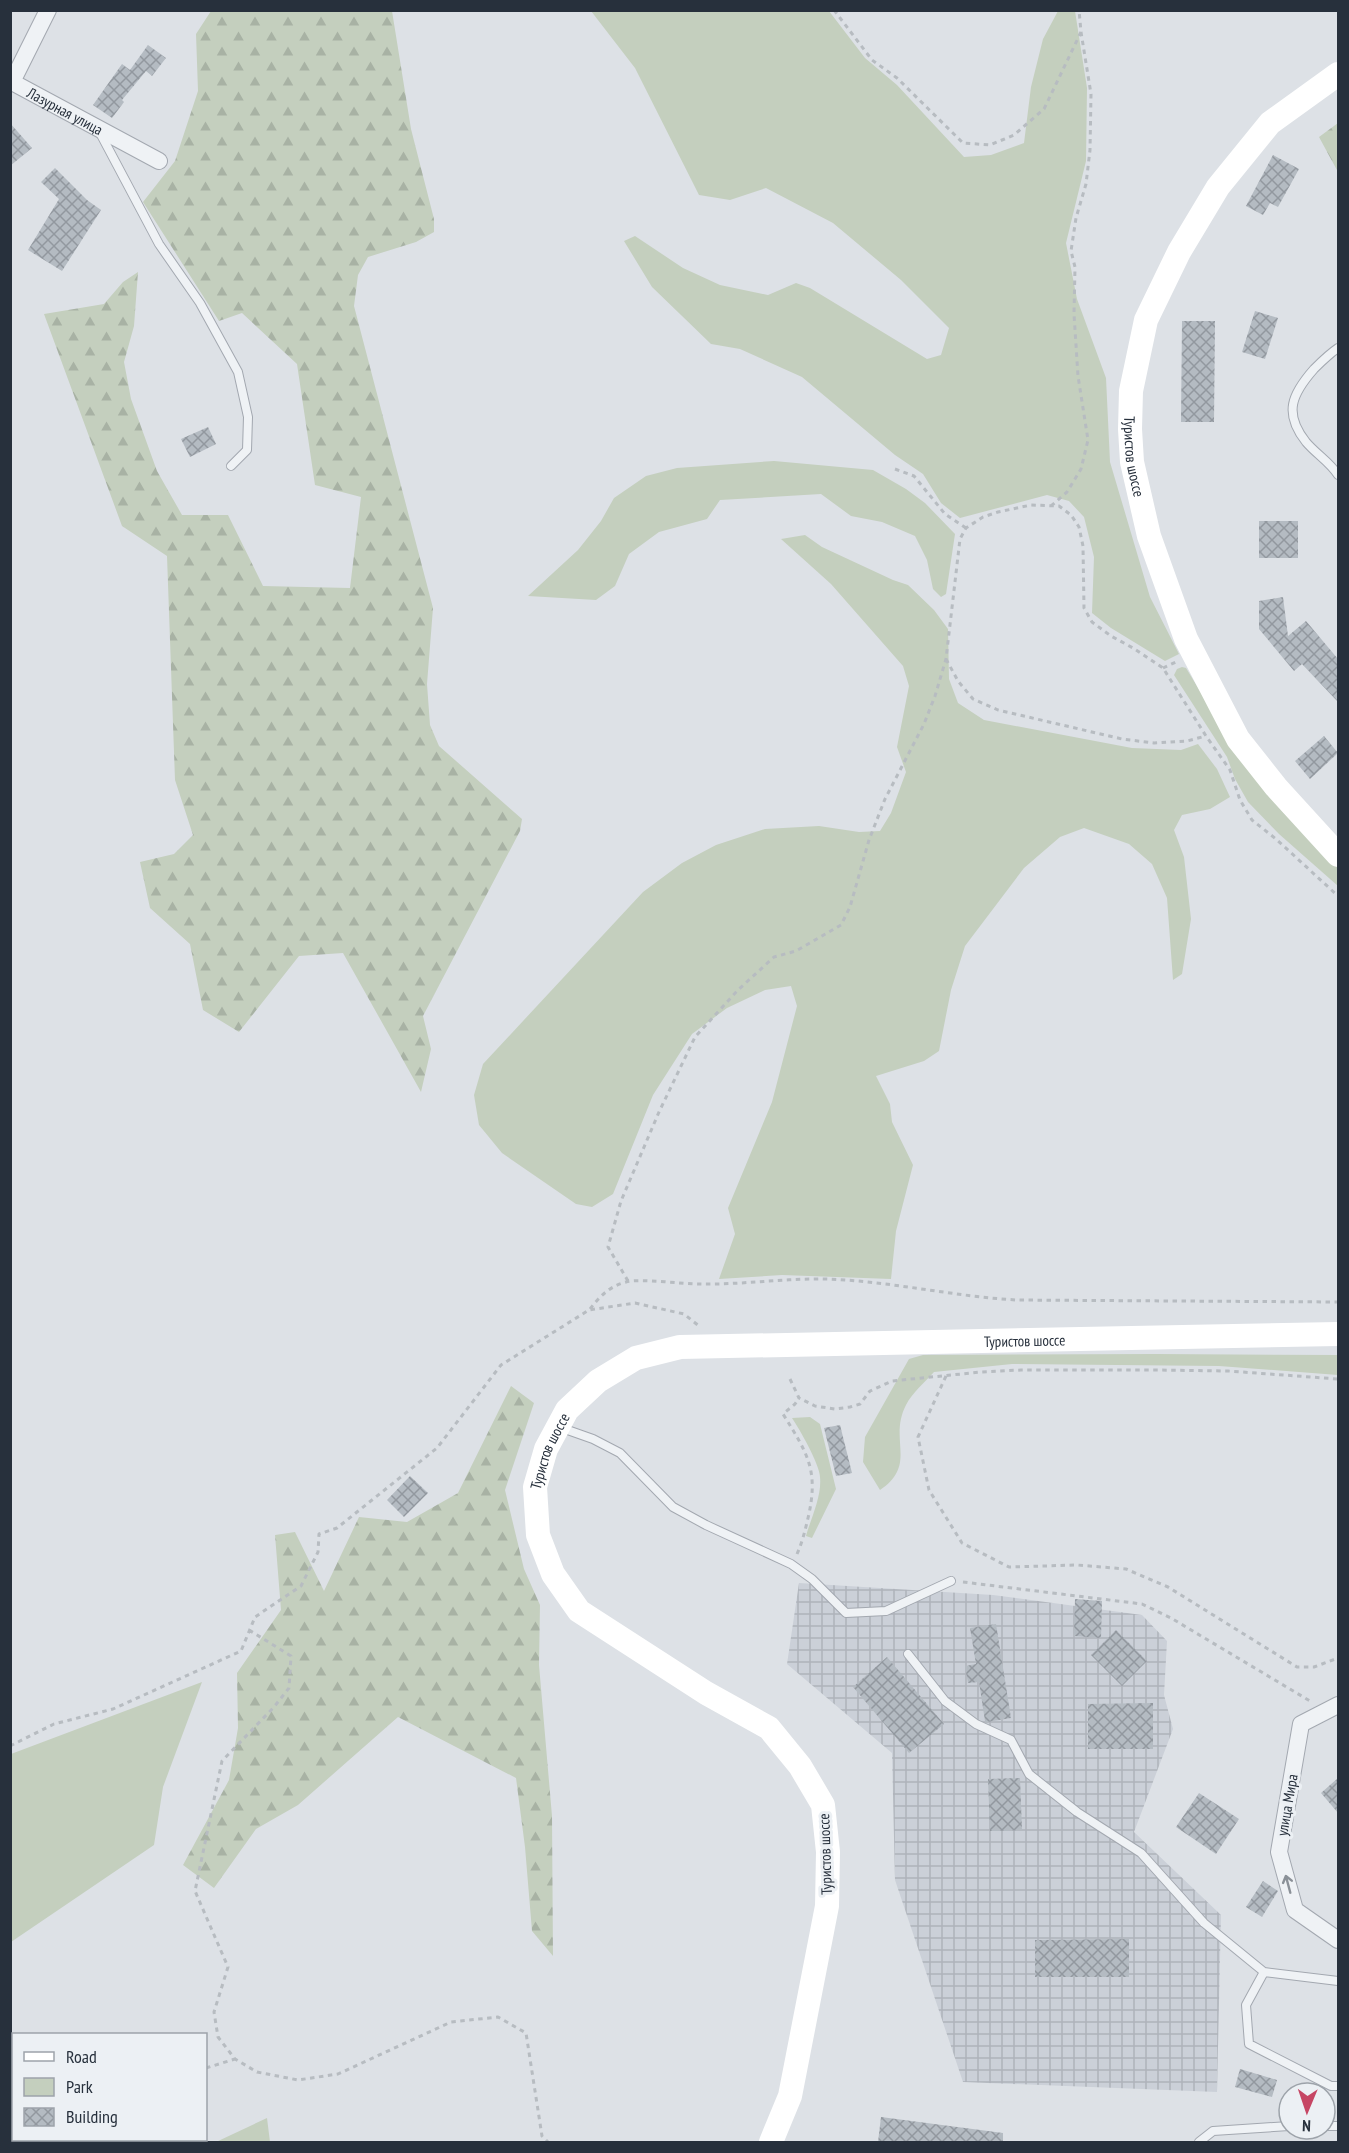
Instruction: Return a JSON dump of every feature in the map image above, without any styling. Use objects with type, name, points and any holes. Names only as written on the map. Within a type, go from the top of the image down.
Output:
[{"type":"main road","name":"Туристов шоссе","points":[[1338,74],[1270,123],[1218,187],[1179,252],[1146,320],[1131,391],[1130,429],[1132,462],[1149,536],[1193,654],[1238,740],[1276,787],[1338,855]]},
{"type":"main road","name":"Туристов шоссе","points":[[771,2142],[790,2096],[827,1906],[828,1852],[823,1805],[800,1766],[769,1728],[706,1693],[579,1611],[553,1574],[538,1535],[535,1487],[546,1449],[567,1410],[598,1381],[636,1358],[680,1347],[1338,1334]]},
{"type":"street","name":"Лазурная улица","points":[[48,10],[11,83],[159,161]]},
{"type":"street","name":"улица Мира","points":[[1333,1708],[1301,1724],[1279,1852],[1295,1910],[1338,1940]]},
{"type":"lane","points":[[96,127],[159,244],[200,303],[238,372],[248,417],[247,450],[231,465]]},
{"type":"lane","points":[[1338,348],[1308,376],[1296,391],[1292,405],[1297,428],[1307,444],[1334,468],[1338,475]]},
{"type":"lane","points":[[558,1426],[593,1439],[620,1453],[673,1507],[706,1525],[791,1564],[812,1579],[846,1613],[886,1611],[951,1581]]},
{"type":"lane","points":[[908,1654],[945,1701],[975,1724],[1011,1740],[1029,1774],[1077,1812],[1142,1853],[1204,1923],[1264,1972],[1338,1981]]},
{"type":"lane","points":[[1264,1972],[1246,2006],[1249,2044],[1331,2086],[1338,2086]]},
{"type":"lane","points":[[1199,2142],[1213,2131],[1277,2127]]},
{"type":"path","points":[[834,10],[872,60],[897,78],[963,143],[990,145],[998,142],[1014,135],[1044,109],[1081,32]]},
{"type":"path","points":[[1051,506],[1067,492],[1081,469],[1088,440],[1078,376],[1074,314],[1075,267],[1071,251],[1076,218],[1086,184],[1090,150],[1091,94],[1079,10]]},
{"type":"path","points":[[895,469],[914,476],[945,514],[966,528]]},
{"type":"path","points":[[628,1281],[608,1247],[621,1201],[659,1112],[695,1037],[738,990],[774,957],[796,951],[841,925],[850,907],[869,840],[885,799],[924,724],[935,696],[946,659],[960,539],[966,528],[983,517],[1031,505],[1059,506],[1071,515],[1079,527],[1083,546],[1084,608],[1092,622],[1110,636],[1163,668],[1230,770],[1240,800],[1252,820],[1338,896]]},
{"type":"path","points":[[946,659],[958,681],[973,699],[998,710],[1122,739],[1154,743],[1187,741],[1206,736]]},
{"type":"path","points":[[10,1746],[54,1724],[114,1709],[241,1651],[255,1617],[301,1586],[318,1552],[319,1534],[337,1528],[437,1448],[501,1365],[589,1310],[609,1289],[628,1281],[700,1285],[806,1278],[857,1281],[982,1298],[1017,1300],[1338,1302]]},
{"type":"path","points":[[589,1310],[635,1303],[684,1314],[724,1346]]},
{"type":"path","points":[[790,1379],[799,1398],[815,1406],[836,1409],[860,1404],[870,1391],[892,1381],[1020,1370],[1228,1371],[1338,1379]]},
{"type":"path","points":[[946,1376],[918,1437],[929,1490],[962,1543],[1009,1567],[1077,1565],[1126,1569],[1168,1587],[1297,1667],[1314,1667],[1338,1658]]},
{"type":"path","points":[[799,1398],[783,1414],[805,1448],[813,1476],[812,1500],[802,1544]]},
{"type":"path","points":[[951,1581],[1142,1604],[1333,1708]]},
{"type":"path","points":[[249,1630],[291,1656],[289,1688],[222,1761],[195,1891],[228,1967],[214,2012],[218,2037],[235,2059],[257,2072],[298,2080],[338,2074],[451,2022],[498,2017],[526,2033],[542,2136],[548,2142]]},
{"type":"path","points":[[207,2068],[235,2059]]},
{"type":"shaded area","points":[[799,1583],[993,1595],[1142,1615],[1167,1641],[1164,1695],[1173,1729],[1134,1832],[1221,1915],[1217,2092],[963,2082],[895,1880],[892,1753],[787,1664]]},
{"type":"green space","points":[[211,11],[392,11],[411,129],[434,219],[434,232],[416,242],[368,257],[358,275],[354,306],[433,608],[427,684],[430,725],[439,746],[522,819],[520,831],[423,1016],[431,1049],[421,1092],[343,953],[299,956],[239,1032],[203,1010],[190,944],[150,908],[140,862],[174,854],[193,835],[175,780],[167,556],[122,526],[44,314],[104,304],[123,282],[138,272],[134,326],[124,362],[131,399],[157,471],[182,515],[228,515],[263,586],[350,588],[361,497],[315,485],[297,364],[242,313],[219,321],[143,202],[175,161],[198,91],[196,34]]},
{"type":"green space","points":[[591,11],[829,11],[865,58],[897,85],[964,157],[991,155],[1024,143],[1031,87],[1043,39],[1058,11],[1075,11],[1087,88],[1086,161],[1066,243],[1077,299],[1106,378],[1110,462],[1150,597],[1179,654],[1165,661],[1111,628],[1092,613],[1094,557],[1084,517],[1069,501],[1047,495],[960,518],[941,503],[923,474],[895,455],[802,377],[740,349],[711,344],[652,287],[624,241],[635,236],[683,268],[720,285],[768,295],[796,283],[810,288],[927,359],[941,355],[949,328],[901,280],[833,223],[766,188],[730,200],[699,195],[635,68]]},
{"type":"green space","points":[[1338,123],[1338,172],[1319,137]]},
{"type":"green space","points":[[774,461],[873,470],[925,503],[955,534],[946,594],[941,597],[933,589],[927,560],[915,536],[882,522],[851,516],[821,494],[720,500],[707,519],[659,532],[629,554],[615,586],[596,600],[528,596],[578,550],[601,521],[614,498],[646,476],[677,468]]},
{"type":"green space","points":[[805,535],[822,547],[908,585],[934,610],[948,629],[949,679],[958,703],[984,720],[1132,748],[1181,750],[1198,744],[1217,769],[1230,797],[1210,809],[1182,815],[1174,830],[1184,857],[1191,919],[1182,974],[1173,980],[1167,898],[1152,864],[1129,844],[1084,828],[1060,837],[1024,868],[965,946],[951,990],[939,1051],[924,1061],[876,1076],[890,1104],[892,1122],[913,1165],[896,1231],[891,1279],[782,1275],[719,1279],[735,1234],[728,1208],[772,1102],[797,1006],[791,986],[765,990],[727,1008],[692,1034],[653,1095],[613,1194],[592,1207],[576,1204],[502,1153],[479,1125],[474,1095],[483,1064],[643,892],[682,863],[716,845],[765,829],[819,826],[859,832],[880,831],[891,813],[906,772],[897,747],[909,686],[903,666],[831,584],[781,539]]},
{"type":"green space","points":[[1186,668],[1226,734],[1282,811],[1338,868],[1338,886],[1279,834],[1248,802],[1235,779],[1227,757],[1174,675],[1177,669]]},
{"type":"green space","points":[[923,1355],[1338,1355],[1338,1375],[1219,1366],[1012,1364],[934,1372],[906,1405],[901,1418],[898,1471],[891,1480],[880,1490],[863,1462],[865,1437],[909,1359]]},
{"type":"green space","points":[[511,1386],[534,1403],[505,1490],[524,1569],[540,1605],[539,1665],[552,1816],[553,1956],[532,1931],[516,1778],[398,1717],[298,1805],[256,1829],[214,1888],[183,1865],[229,1780],[238,1728],[237,1673],[281,1610],[275,1535],[295,1532],[324,1591],[359,1517],[407,1522],[458,1493]]},
{"type":"green space","points":[[810,1417],[820,1424],[836,1489],[812,1538],[806,1536],[819,1492],[819,1471],[809,1447],[792,1418]]},
{"type":"green space","points":[[202,1682],[163,1787],[154,1845],[11,1942],[11,1754]]},
{"type":"green space","points":[[12,2069],[12,2141],[166,2142],[11,2142],[10,2071]]},
{"type":"green space","points":[[267,2118],[270,2142],[216,2142]]},
{"type":"building","points":[[148,45],[166,58],[152,76],[146,71],[122,100],[124,102],[112,118],[93,105],[122,64],[130,70]]},
{"type":"building","points":[[10,123],[32,148],[10,166]]},
{"type":"building","points":[[1273,155],[1299,169],[1278,207],[1270,203],[1263,215],[1246,206]]},
{"type":"building","points":[[55,168],[87,200],[101,210],[62,271],[28,250],[59,199],[41,182]]},
{"type":"building","points":[[1255,311],[1278,318],[1265,359],[1242,352]]},
{"type":"building","points":[[1182,321],[1215,321],[1214,422],[1181,422]]},
{"type":"building","points":[[208,427],[216,444],[190,457],[181,439]]},
{"type":"building","points":[[1259,521],[1298,521],[1298,558],[1259,558]]},
{"type":"building","points":[[1283,597],[1288,636],[1306,621],[1338,659],[1338,702],[1302,664],[1294,671],[1259,629],[1259,601]]},
{"type":"building","points":[[1324,736],[1338,753],[1310,779],[1295,761]]},
{"type":"building","points":[[840,1425],[852,1473],[836,1476],[824,1428]]},
{"type":"building","points":[[410,1476],[428,1493],[404,1517],[387,1500]]},
{"type":"building","points":[[1075,1599],[1102,1601],[1101,1638],[1074,1636]]},
{"type":"building","points":[[996,1624],[1011,1718],[987,1722],[979,1682],[968,1683],[965,1666],[976,1664],[970,1628]]},
{"type":"building","points":[[1116,1630],[1147,1661],[1122,1686],[1091,1655]]},
{"type":"building","points":[[887,1657],[944,1724],[909,1753],[853,1687]]},
{"type":"building","points":[[1153,1703],[1153,1749],[1088,1749],[1088,1704]]},
{"type":"building","points":[[1020,1778],[1022,1830],[990,1831],[988,1779]]},
{"type":"building","points":[[1338,1778],[1338,1813],[1321,1793]]},
{"type":"building","points":[[1199,1793],[1239,1819],[1216,1854],[1176,1827]]},
{"type":"building","points":[[1263,1881],[1278,1891],[1262,1917],[1246,1907]]},
{"type":"building","points":[[1129,1939],[1129,1977],[1035,1977],[1035,1940]]},
{"type":"building","points":[[1240,2069],[1277,2080],[1272,2097],[1235,2087]]},
{"type":"building","points":[[881,2117],[1003,2133],[1003,2142],[878,2142]]}]
